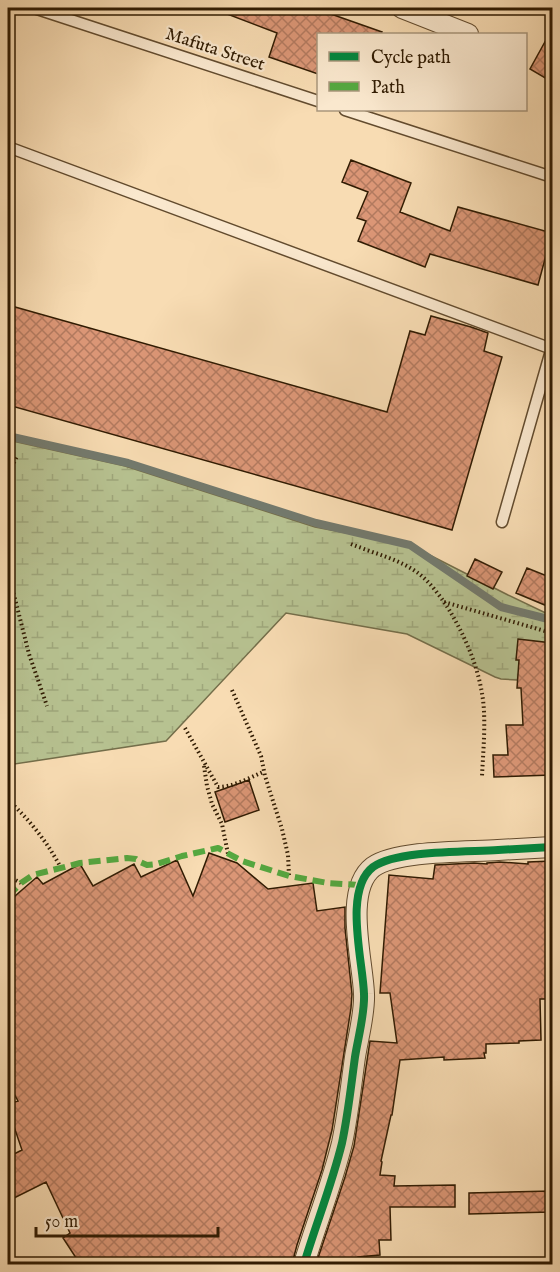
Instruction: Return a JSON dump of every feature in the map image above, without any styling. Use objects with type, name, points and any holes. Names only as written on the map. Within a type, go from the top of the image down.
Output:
[{"type":"street","points":[[402,8],[465,33]]},
{"type":"street","points":[[304,1264],[342,1142],[364,997],[363,970],[356,926],[360,885],[365,874],[387,860],[403,857],[453,851],[552,847]]},
{"type":"lane","name":"Mafuta Street","points":[[33,8],[317,101]]},
{"type":"lane","points":[[348,111],[552,177]]},
{"type":"lane","points":[[8,147],[552,348],[502,522]]},
{"type":"path","points":[[8,475],[17,456]]},
{"type":"path","points":[[351,544],[404,565],[419,574],[433,588],[457,624],[468,645],[478,676],[484,710],[482,776]]},
{"type":"path","points":[[8,581],[47,706]]},
{"type":"path","points":[[443,602],[552,633]]},
{"type":"path","points":[[232,690],[261,756],[282,829],[288,855],[289,876]]},
{"type":"path","points":[[185,728],[220,788],[264,772]]},
{"type":"path","points":[[204,762],[207,786],[212,804],[222,824],[228,854]]},
{"type":"path","points":[[8,800],[47,844],[61,868]]},
{"type":"path","points":[[8,876],[21,883]]},
{"type":"green space","points":[[8,440],[125,466],[315,527],[410,545],[552,616],[552,682],[501,679],[407,634],[286,613],[166,741],[8,765]]},
{"type":"building","points":[[314,8],[382,32],[317,33],[317,74],[269,57],[277,33],[214,9]]},
{"type":"building","points":[[552,29],[552,82],[530,69]]},
{"type":"building","points":[[351,160],[411,183],[400,212],[450,231],[458,207],[552,233],[538,285],[430,254],[425,267],[358,241],[366,221],[357,218],[368,192],[342,182]]},
{"type":"building","points":[[8,305],[387,412],[410,331],[425,335],[431,316],[488,333],[484,351],[502,357],[452,530],[8,405]]},
{"type":"building","points":[[475,559],[502,572],[493,589],[467,576]]},
{"type":"building","points":[[527,568],[552,578],[552,608],[516,593]]},
{"type":"building","points":[[518,639],[552,643],[552,775],[494,777],[493,755],[508,755],[506,725],[523,725],[521,688],[517,688]]},
{"type":"building","points":[[249,780],[259,810],[225,822],[215,792]]},
{"type":"building","points":[[209,853],[237,863],[268,889],[313,883],[317,911],[345,907],[352,994],[351,1008],[332,1130],[322,1170],[292,1264],[80,1264],[63,1238],[70,1233],[46,1182],[8,1201],[8,1157],[22,1150],[8,1109],[8,1104],[18,1101],[8,1083],[8,902],[37,877],[43,884],[80,864],[93,886],[134,864],[141,877],[177,860],[193,896]]},
{"type":"building","points":[[552,861],[552,999],[540,999],[541,1040],[486,1044],[485,1058],[444,1060],[444,1057],[400,1060],[380,1175],[395,1176],[394,1186],[455,1185],[455,1207],[390,1207],[391,1240],[379,1240],[380,1255],[358,1257],[358,1264],[316,1264],[354,1146],[370,1041],[397,1043],[390,993],[380,993],[389,875],[433,879],[435,865],[500,862],[528,864],[528,862]]},
{"type":"building","points":[[552,1191],[552,1212],[469,1214],[469,1193]]},
{"type":"waterway","points":[[8,436],[128,463],[316,523],[410,545],[501,607],[552,620]]},
{"type":"marked path","points":[[8,896],[33,875],[80,863],[127,858],[136,859],[147,865],[157,864],[218,848],[242,861],[289,876],[328,883],[359,885]]},
{"type":"cycle path","points":[[304,1264],[334,1174],[348,1111],[364,1001],[357,927],[359,892],[364,878],[373,867],[398,857],[552,847]]}]
